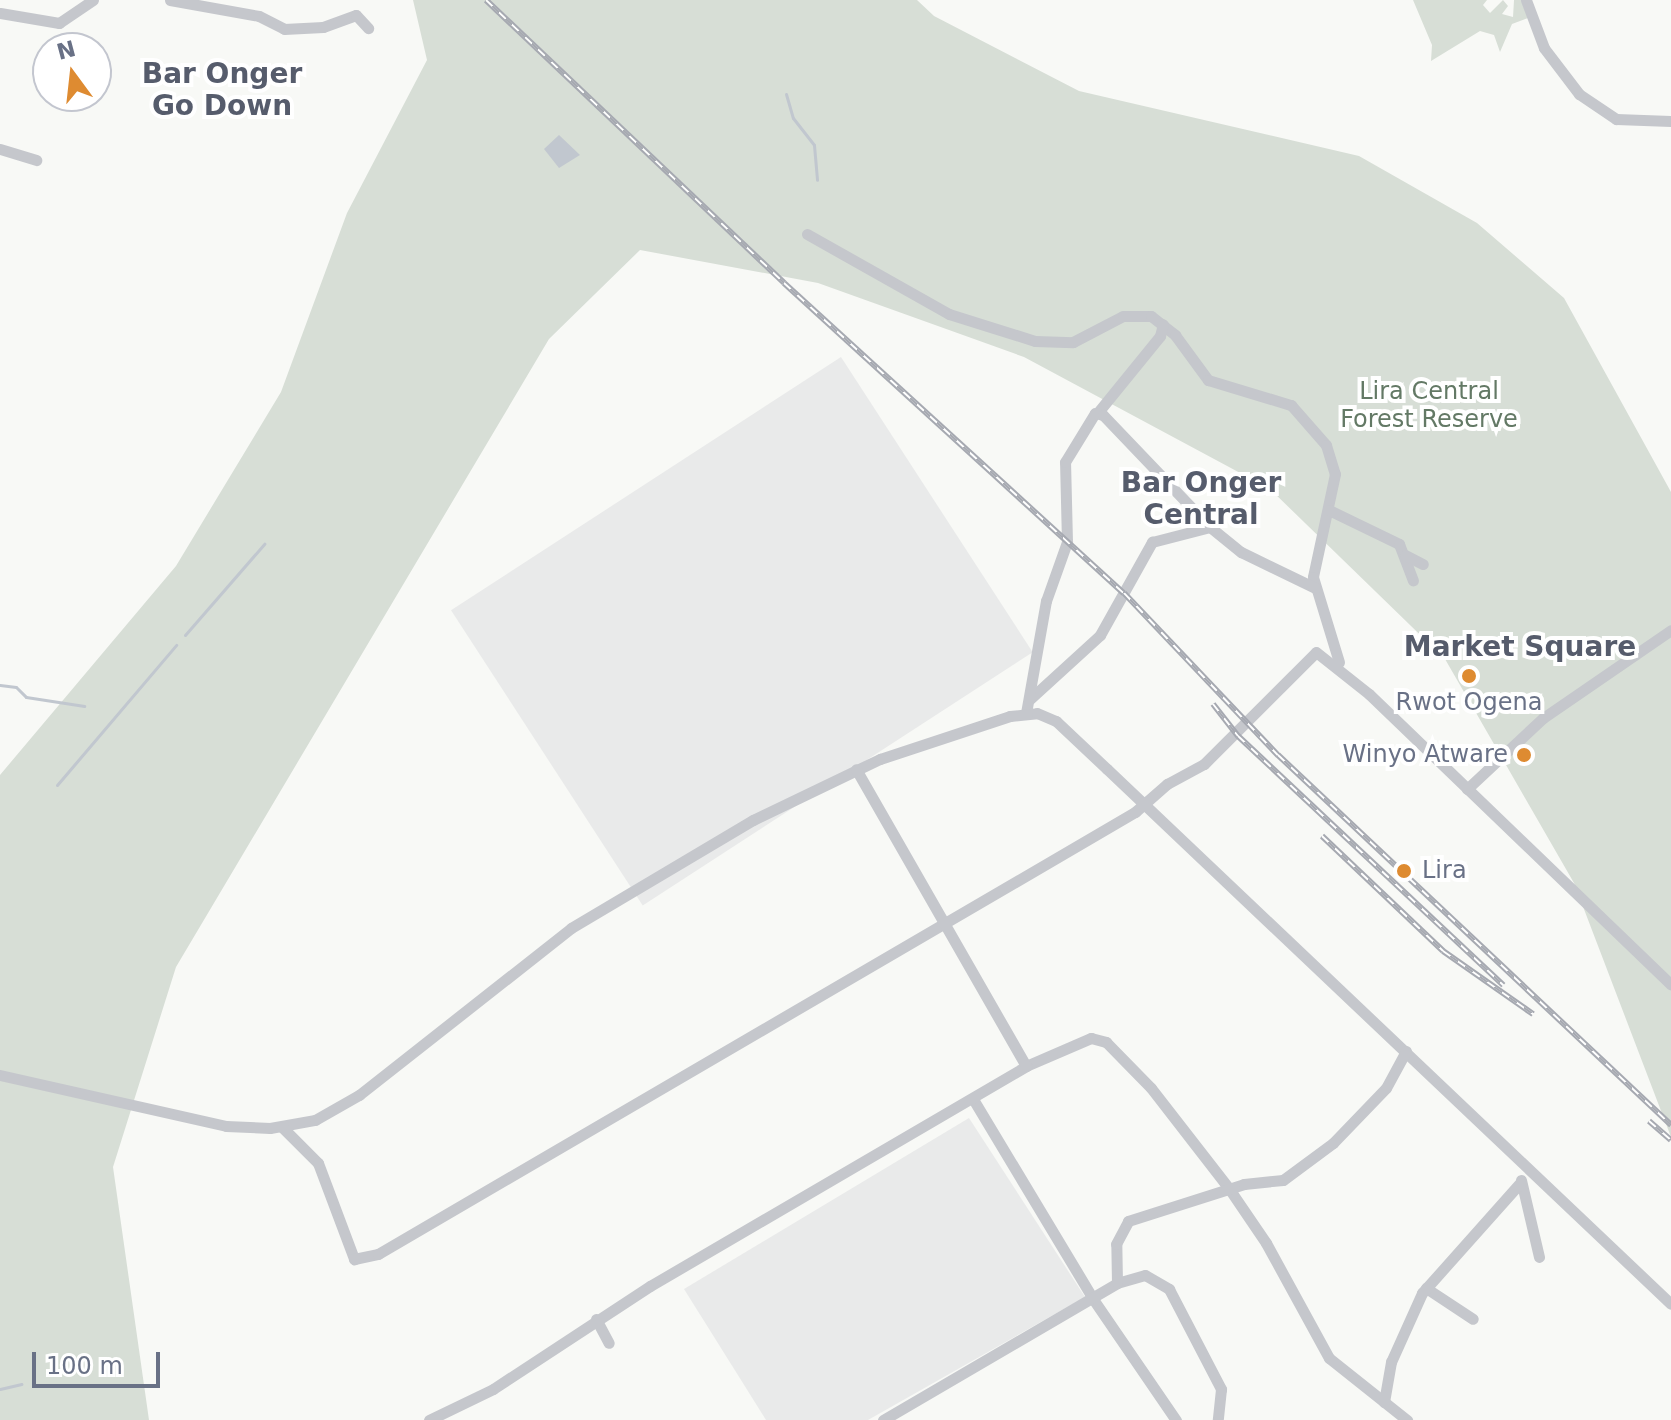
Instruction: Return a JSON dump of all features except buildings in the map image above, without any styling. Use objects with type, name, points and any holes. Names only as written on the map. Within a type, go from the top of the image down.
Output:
[{"type":"street","points":[[0,13],[59,23],[93,0]]},
{"type":"street","points":[[170,0],[259,16],[284,29],[323,27],[356,15],[368,28]]},
{"type":"street","points":[[1526,0],[1544,48],[1579,94],[1616,119],[1671,121]]},
{"type":"street","points":[[0,149],[36,160]]},
{"type":"street","points":[[807,234],[949,314],[1035,341],[1073,342],[1136,313],[1163,324],[1175,335],[1208,380],[1291,405],[1312,423],[1335,474],[1329,510],[1318,544],[1315,588],[1343,669]]},
{"type":"street","points":[[1026,713],[1046,601],[1067,542],[1065,462],[1089,417],[1099,411],[1160,336],[1163,324]]},
{"type":"street","points":[[1160,336],[1175,335]]},
{"type":"street","points":[[1099,411],[1210,527],[1241,552],[1315,588]]},
{"type":"street","points":[[1329,510],[1393,540],[1405,555],[1413,580]]},
{"type":"street","points":[[1030,699],[1100,635],[1156,538],[1210,527]]},
{"type":"street","points":[[1405,555],[1423,564]]},
{"type":"street","points":[[1467,789],[1543,718],[1671,630]]},
{"type":"street","points":[[282,1127],[318,1163],[354,1259],[369,1258],[575,1143],[1144,804],[1204,764],[1309,654],[1325,655],[1343,669],[1671,985]]},
{"type":"street","points":[[0,1075],[169,1116],[226,1126],[282,1127],[315,1120],[359,1095],[526,962],[612,902],[753,820],[856,769],[1026,713],[1056,721],[1671,1304]]},
{"type":"street","points":[[856,769],[1026,1066]]},
{"type":"street","points":[[429,1420],[493,1389],[596,1319],[867,1155],[973,1099],[1026,1066],[1091,1038],[1106,1042],[1151,1088],[1230,1190],[1266,1243],[1329,1358],[1407,1420]]},
{"type":"street","points":[[1117,1283],[1116,1244],[1128,1221],[1230,1190],[1283,1180],[1333,1143],[1393,1080],[1406,1051]]},
{"type":"street","points":[[973,1099],[1093,1299],[1176,1420]]},
{"type":"street","points":[[1384,1402],[1391,1362],[1426,1288],[1520,1183],[1525,1163]]},
{"type":"street","points":[[1520,1183],[1539,1257]]},
{"type":"street","points":[[883,1420],[1117,1283],[1145,1275],[1169,1289],[1221,1389],[1218,1420]]},
{"type":"street","points":[[1426,1288],[1473,1319]]},
{"type":"street","points":[[596,1319],[609,1343]]},
{"type":"shaded area","points":[[559,135],[580,155],[559,168],[544,149]]},
{"type":"shaded area","points":[[841,357],[1033,652],[643,905],[451,610]]},
{"type":"shaded area","points":[[969,1118],[1085,1297],[868,1420],[766,1420],[684,1289]]},
{"type":"green space","name":"Lira Central Forest Reserve","points":[[413,0],[917,0],[934,16],[1079,91],[1359,156],[1477,223],[1564,298],[1671,492],[1671,1137],[1574,883],[1445,659],[1270,489],[1024,357],[818,283],[640,250],[549,339],[176,967],[113,1167],[149,1420],[0,1420],[0,775],[176,566],[281,392],[347,213],[427,60]]},
{"type":"green space","points":[[1413,0],[1487,0],[1483,5],[1490,13],[1503,0],[1508,6],[1502,14],[1513,17],[1514,0],[1521,0],[1528,18],[1512,24],[1500,52],[1494,35],[1480,31],[1431,61],[1432,45]]},
{"type":"waterway","points":[[786,94],[793,118],[814,145],[817,180]]},
{"type":"waterway","points":[[185,635],[264,544]]},
{"type":"waterway","points":[[57,785],[176,645]]},
{"type":"waterway","points":[[0,685],[16,687],[26,697],[84,706]]},
{"type":"waterway","points":[[0,1389],[21,1384]]},
{"type":"railway","points":[[486,0],[784,283],[1124,593],[1278,755],[1671,1125]]},
{"type":"railway","points":[[1213,704],[1238,736],[1503,985]]},
{"type":"railway","points":[[1322,836],[1443,951],[1533,1014]]},
{"type":"railway","points":[[1649,1121],[1671,1140]]},
{"type":"place","name":"Rwot Ogena","points":[[1469,676]]},
{"type":"place","name":"Winyo Atware","points":[[1524,755]]},
{"type":"place","name":"Lira","points":[[1404,871]]},
{"type":"district","name":"Bar Onger Go Down","points":[[222,90]]},
{"type":"district","name":"Bar Onger Central","points":[[1201,499]]},
{"type":"district","name":"Market Square","points":[[1520,647]]}]
